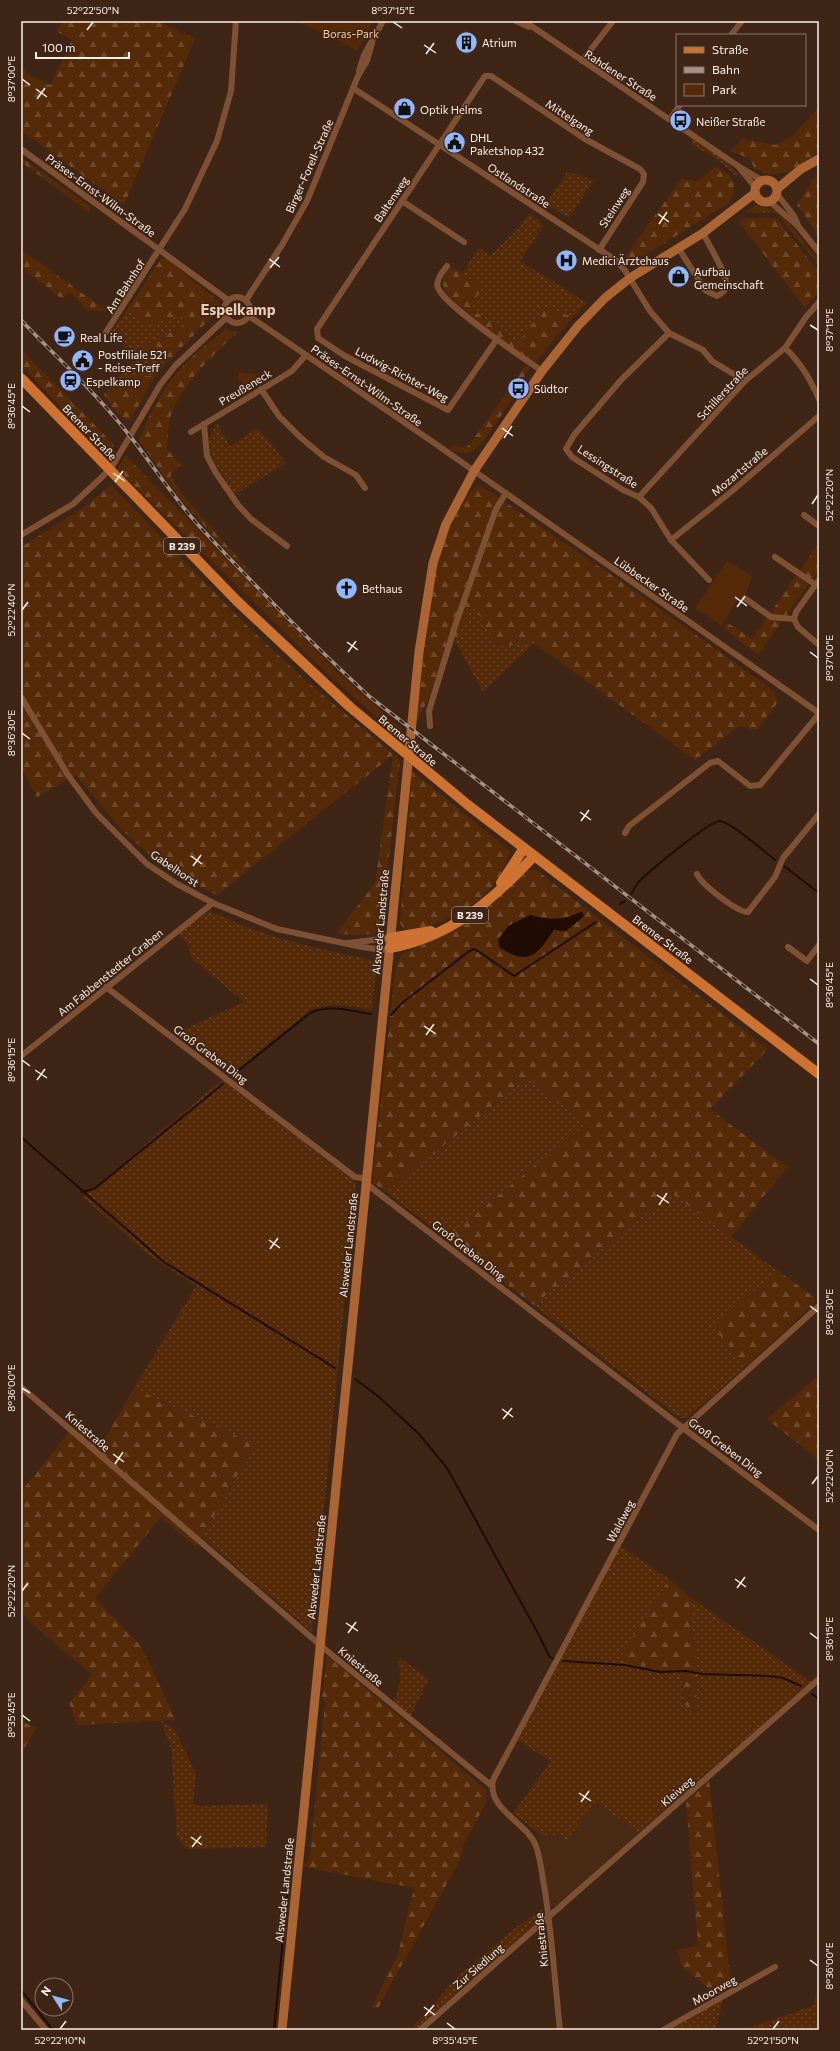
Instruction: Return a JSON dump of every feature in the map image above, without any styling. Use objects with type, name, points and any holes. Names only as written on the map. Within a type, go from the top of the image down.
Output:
[{"type":"main road","name":"Bremer Straße","points":[[21,378],[225,589],[312,673],[420,766],[534,856],[819,1074]]},
{"type":"main road","name":"B 239","points":[[390,938],[434,930],[472,910],[493,892],[506,876],[524,848]]},
{"type":"main road","name":"B 239","points":[[390,948],[423,940],[474,912],[496,895],[534,856]]},
{"type":"street","name":"Am Bahnhof","points":[[106,332],[194,194],[222,126],[229,102],[233,79],[236,21]]},
{"type":"street","name":"Birger-Forell-Straße","points":[[246,300],[282,245],[307,201],[358,76],[367,61],[372,43],[383,21]]},
{"type":"street","name":"Rahdener Straße","points":[[516,21],[532,28]]},
{"type":"street","name":"Rahdener Straße","points":[[524,21],[532,28],[670,119],[738,166],[763,181]]},
{"type":"street","points":[[582,61],[612,21]]},
{"type":"street","points":[[732,34],[742,21]]},
{"type":"street","name":"Baltenweg","points":[[316,333],[317,329],[485,76]]},
{"type":"street","name":"Mittelgang","points":[[485,76],[491,76],[585,139],[640,169],[644,175]]},
{"type":"street","name":"Ostlandstraße","points":[[353,88],[617,261],[630,278],[640,297],[669,333]]},
{"type":"street","points":[[670,119],[679,106]]},
{"type":"street","name":"Präses-Ernst-Wilm-Straße","points":[[21,149],[159,248],[228,300]]},
{"type":"street","points":[[770,202],[776,188],[801,169],[819,159]]},
{"type":"street","name":"Rahdener Straße","points":[[738,166],[757,194]]},
{"type":"street","name":"Steinweg","points":[[599,250],[643,182],[644,175]]},
{"type":"street","points":[[763,181],[776,188],[794,216],[798,226]]},
{"type":"street","name":"Alsweder Landstraße","points":[[282,2030],[419,652],[433,563],[446,524],[474,471],[542,371],[578,326],[605,298],[630,278],[679,249],[726,218],[757,194],[763,181]]},
{"type":"street","points":[[757,194],[770,202],[798,226],[819,252]]},
{"type":"street","points":[[402,201],[464,242]]},
{"type":"street","points":[[679,249],[705,290],[717,296],[723,293],[727,282],[725,274],[703,233]]},
{"type":"street","points":[[447,266],[438,280],[438,287],[446,298],[497,339],[542,371]]},
{"type":"street","points":[[237,296],[246,300],[250,307],[249,316],[242,322],[238,323],[229,321],[226,318],[223,309],[228,300],[237,296]]},
{"type":"street","name":"Schillerstraße","points":[[639,497],[745,381],[785,348],[806,317],[819,302]]},
{"type":"street","name":"Präses-Ernst-Wilm-Straße","points":[[249,316],[474,471]]},
{"type":"street","points":[[21,535],[72,504],[91,488],[113,465],[140,418],[174,366],[226,318]]},
{"type":"street","name":"Ludwig-Richter-Weg","points":[[316,333],[318,338],[345,356],[448,410],[497,339]]},
{"type":"street","points":[[669,333],[703,350],[712,361],[745,381]]},
{"type":"street","name":"Lessingstraße","points":[[669,333],[621,380],[574,435],[566,449],[572,457],[623,490],[639,497],[651,508],[671,540],[710,580]]},
{"type":"street","points":[[785,348],[798,360],[809,376],[819,398]]},
{"type":"street","name":"Preußeneck","points":[[191,432],[292,371],[306,355]]},
{"type":"street","points":[[261,389],[279,416],[300,437],[324,457],[356,475],[365,488]]},
{"type":"street","name":"Mozartstraße","points":[[671,540],[737,487],[819,416]]},
{"type":"street","points":[[204,424],[207,456],[216,473],[238,505],[251,519],[287,546]]},
{"type":"street","name":"Lübbecker Straße","points":[[474,471],[819,714]]},
{"type":"street","points":[[430,726],[429,711],[455,626],[496,509],[506,493]]},
{"type":"street","points":[[804,515],[819,526]]},
{"type":"street","points":[[775,557],[817,583],[796,612],[794,619],[798,627],[819,645]]},
{"type":"street","points":[[746,599],[771,617],[794,619]]},
{"type":"street","name":"Gabelhorst","points":[[21,697],[68,775],[96,813],[147,864],[177,884],[213,903],[277,929],[344,944],[383,950],[390,948]]},
{"type":"street","points":[[625,833],[629,826],[710,763],[718,762],[750,786],[760,785],[819,714]]},
{"type":"street","points":[[697,874],[700,881],[721,897],[743,912],[748,912],[774,877],[782,858],[819,814]]},
{"type":"street","name":"Am Fabbenstedter Graben","points":[[21,1056],[213,903]]},
{"type":"street","name":"Gabelhorst","points":[[344,944],[390,938]]},
{"type":"street","points":[[788,946],[807,960],[819,945]]},
{"type":"street","name":"Groß Greben Ding","points":[[106,987],[355,1177],[366,1182],[373,1189],[683,1428],[819,1530]]},
{"type":"street","name":"Waldweg","points":[[492,1786],[497,1771],[676,1434],[819,1306]]},
{"type":"street","name":"Kniestraße","points":[[21,1387],[320,1644],[492,1786],[493,1795],[500,1807],[523,1827],[535,1844],[539,1854],[549,1918],[560,2030]]},
{"type":"street","name":"Kleiweg","points":[[549,1918],[819,1679]]},
{"type":"street","name":"Zur Siedlung","points":[[420,2030],[549,1918]]},
{"type":"street","name":"Moorweg","points":[[663,2030],[775,1967]]},
{"type":"street","points":[[21,2000],[46,2030]]},
{"type":"shaded area","points":[[582,911],[584,916],[566,931],[554,930],[537,952],[531,955],[525,957],[518,956],[499,947],[498,940],[508,926],[530,915],[556,919],[569,917]]},
{"type":"shaded area","points":[[596,1802],[638,1833],[560,1903],[552,1906],[550,1904],[539,1841],[541,1835],[561,1835],[567,1839]]},
{"type":"green space","points":[[63,21],[158,21],[195,39],[124,205],[21,131],[21,63],[26,73],[50,85],[72,40],[56,31]]},
{"type":"green space","name":"Boras-Park","points":[[296,21],[373,21],[357,51],[336,39]]},
{"type":"green space","points":[[819,108],[819,153],[796,168],[782,173],[767,174],[754,169],[751,159],[730,151],[743,139],[776,145],[791,137]]},
{"type":"green space","points":[[693,139],[725,161],[739,174],[736,176],[719,160],[691,144]]},
{"type":"green space","points":[[21,157],[91,207],[89,212],[21,162]]},
{"type":"green space","points":[[715,167],[726,172],[730,176],[734,186],[734,191],[729,203],[645,255],[634,259],[625,257],[681,179],[698,181]]},
{"type":"green space","points":[[567,172],[594,180],[569,218],[546,204]]},
{"type":"green space","points":[[819,175],[819,237],[797,205],[813,179]]},
{"type":"green space","points":[[758,205],[776,211],[789,223],[819,260],[819,265],[776,213],[744,212]]},
{"type":"green space","points":[[529,213],[539,220],[543,227],[520,261],[587,303],[573,317],[544,307],[519,343],[470,308],[462,273],[479,248],[490,256],[518,229]]},
{"type":"green space","points":[[744,218],[776,218],[819,272],[819,292],[805,308],[739,222]]},
{"type":"green space","points":[[21,249],[107,311],[88,310],[69,292],[62,299],[21,267]]},
{"type":"green space","points":[[161,259],[167,259],[218,301],[217,312],[165,364],[144,346],[185,325],[181,315],[149,325],[127,310]]},
{"type":"green space","points":[[452,266],[483,287],[470,308],[519,343],[544,307],[573,317],[535,363],[483,327],[456,304],[447,294],[443,285],[443,280]]},
{"type":"green space","points":[[127,310],[137,318],[181,315],[185,325],[144,346],[165,364],[155,376],[130,376],[115,380],[137,359],[112,332]]},
{"type":"green space","points":[[226,329],[237,332],[200,370],[183,391],[176,403],[170,419],[167,449],[180,465],[170,475],[183,495],[252,574],[249,575],[180,499],[139,440],[157,401],[171,380],[204,346]]},
{"type":"green space","points":[[21,349],[114,445],[106,455],[21,365]]},
{"type":"green space","points":[[527,364],[530,367],[501,416],[483,441],[467,453],[460,453],[449,449],[453,445],[465,448],[470,444]]},
{"type":"green space","points":[[239,372],[256,374],[257,377],[245,385],[238,379]]},
{"type":"green space","points":[[130,376],[155,376],[130,421],[115,410],[104,394],[115,380]]},
{"type":"green space","points":[[217,423],[230,446],[258,428],[286,463],[234,495],[211,456],[209,438]]},
{"type":"green space","points":[[126,456],[335,670],[401,729],[400,738],[329,675],[117,469]]},
{"type":"green space","points":[[111,485],[242,621],[304,679],[400,760],[381,926],[376,933],[364,935],[336,934],[375,883],[393,755],[217,895],[165,868],[123,831],[76,775],[37,797],[21,767],[21,547],[80,510]]},
{"type":"green space","points":[[479,486],[632,589],[774,691],[778,702],[757,730],[739,726],[695,760],[534,643],[497,646],[473,604],[417,722],[429,594],[436,561],[449,528],[463,501],[473,489]]},
{"type":"green space","points":[[819,543],[819,570],[758,655],[723,628],[728,623],[752,639]]},
{"type":"green space","points":[[727,561],[752,576],[744,599],[736,601],[722,626],[695,608]]},
{"type":"green space","points":[[473,603],[497,646],[534,643],[483,692],[455,641]]},
{"type":"green space","points":[[412,771],[510,851],[501,874],[483,896],[472,905],[446,920],[418,929],[405,931],[400,923]]},
{"type":"green space","points":[[535,869],[768,1049],[710,1109],[787,1167],[731,1237],[671,1193],[534,1305],[446,1238],[587,1123],[527,1078],[386,1192],[372,1182],[396,963],[403,953],[438,938],[476,916],[527,871]]},
{"type":"green space","points":[[210,911],[271,935],[313,947],[377,961],[372,1010],[334,1005],[327,1005],[312,1009],[231,1074],[176,1033],[244,1002],[191,958],[189,946],[177,933]]},
{"type":"green space","points":[[527,1078],[587,1123],[446,1238],[386,1192]]},
{"type":"green space","points":[[223,1079],[356,1183],[312,1632],[202,1537],[255,1445],[134,1388],[196,1286],[149,1255],[83,1197]]},
{"type":"green space","points":[[671,1193],[778,1271],[712,1325],[746,1366],[687,1418],[680,1418],[534,1305]]},
{"type":"green space","points":[[778,1271],[814,1297],[815,1303],[746,1366],[711,1325]]},
{"type":"green space","points":[[819,1375],[819,1460],[767,1419]]},
{"type":"green space","points":[[134,1388],[255,1445],[196,1547],[161,1517],[95,1598],[141,1646],[176,1720],[77,1725],[69,1703],[92,1675],[32,1624],[21,1612],[21,1492],[73,1427],[99,1449]]},
{"type":"green space","points":[[621,1546],[669,1579],[620,1660],[666,1672],[682,1673],[683,1700],[696,1711],[697,1671],[690,1597],[811,1682],[638,1833],[596,1802],[567,1840],[561,1835],[541,1835],[513,1813],[551,1761],[517,1740]]},
{"type":"green space","points":[[669,1579],[690,1597],[697,1671],[696,1712],[690,1712],[683,1700],[682,1673],[666,1672],[619,1660]]},
{"type":"green space","points":[[327,1655],[486,1790],[486,1803],[464,1844],[459,1862],[378,2008],[372,2007],[398,1954],[414,1888],[304,1867],[310,1856],[325,1702],[322,1698]]},
{"type":"green space","points":[[401,1658],[429,1680],[410,1717],[393,1703],[399,1683],[400,1673],[398,1662]]},
{"type":"green space","points":[[21,1721],[36,1728],[21,1754]]},
{"type":"green space","points":[[161,1721],[174,1729],[196,1774],[193,1804],[199,1806],[268,1804],[266,1847],[187,1849],[177,1838],[171,1748]]},
{"type":"green space","points":[[709,1780],[731,1987],[716,1995],[681,1965],[678,1950],[698,1945],[686,1802]]},
{"type":"green space","points":[[542,1909],[541,1919],[415,2030],[409,2030],[429,2010],[455,1979],[515,1928]]},
{"type":"green space","points":[[819,1983],[819,2030],[743,2030],[813,2006]]},
{"type":"green space","points":[[723,1999],[716,2030],[667,2030]]},
{"type":"waterway","points":[[631,894],[642,878],[664,859],[704,829],[720,821],[732,826],[775,860]]},
{"type":"waterway","points":[[784,866],[819,893]]},
{"type":"waterway","points":[[620,904],[625,901]]},
{"type":"waterway","points":[[391,1015],[402,1003],[468,952],[474,949],[514,976],[596,922]]},
{"type":"waterway","points":[[233,1075],[310,1013],[318,1010],[333,1009],[371,1014]]},
{"type":"waterway","points":[[82,1192],[94,1189],[223,1084]]},
{"type":"waterway","points":[[21,1137],[164,1262],[335,1368]]},
{"type":"waterway","points":[[355,1379],[378,1396],[419,1434],[447,1468],[539,1635],[549,1656],[553,1659]]},
{"type":"waterway","points":[[563,1661],[625,1665],[660,1672],[686,1671],[702,1674],[769,1676],[783,1678],[801,1686]]},
{"type":"waterway","points":[[812,1694],[819,1699]]},
{"type":"waterway","points":[[274,2030],[292,1849]]},
{"type":"waterway","points":[[21,1990],[53,2030]]},
{"type":"railway","points":[[21,320],[109,411],[190,516],[201,528],[284,614],[370,697],[819,1044]]},
{"type":"place","name":"Atrium","points":[[466,42]]},
{"type":"place","name":"Optik Helms","points":[[404,109]]},
{"type":"place","name":"Neißer Straße","points":[[680,121]]},
{"type":"place","name":"DHL Paketshop 432","points":[[455,143]]},
{"type":"place","name":"Medici Ärztehaus","points":[[567,260]]},
{"type":"place","name":"Aufbau Gemeinschaft","points":[[679,277]]},
{"type":"place","name":"Real Life","points":[[64,337]]},
{"type":"place","name":"Postfiliale 521 - Reise-Treff","points":[[83,360]]},
{"type":"place","name":"Espelkamp","points":[[71,381]]},
{"type":"place","name":"Südtor","points":[[519,388]]},
{"type":"place","name":"Bethaus","points":[[347,588]]},
{"type":"district","name":"Espelkamp","points":[[238,309]]}]
